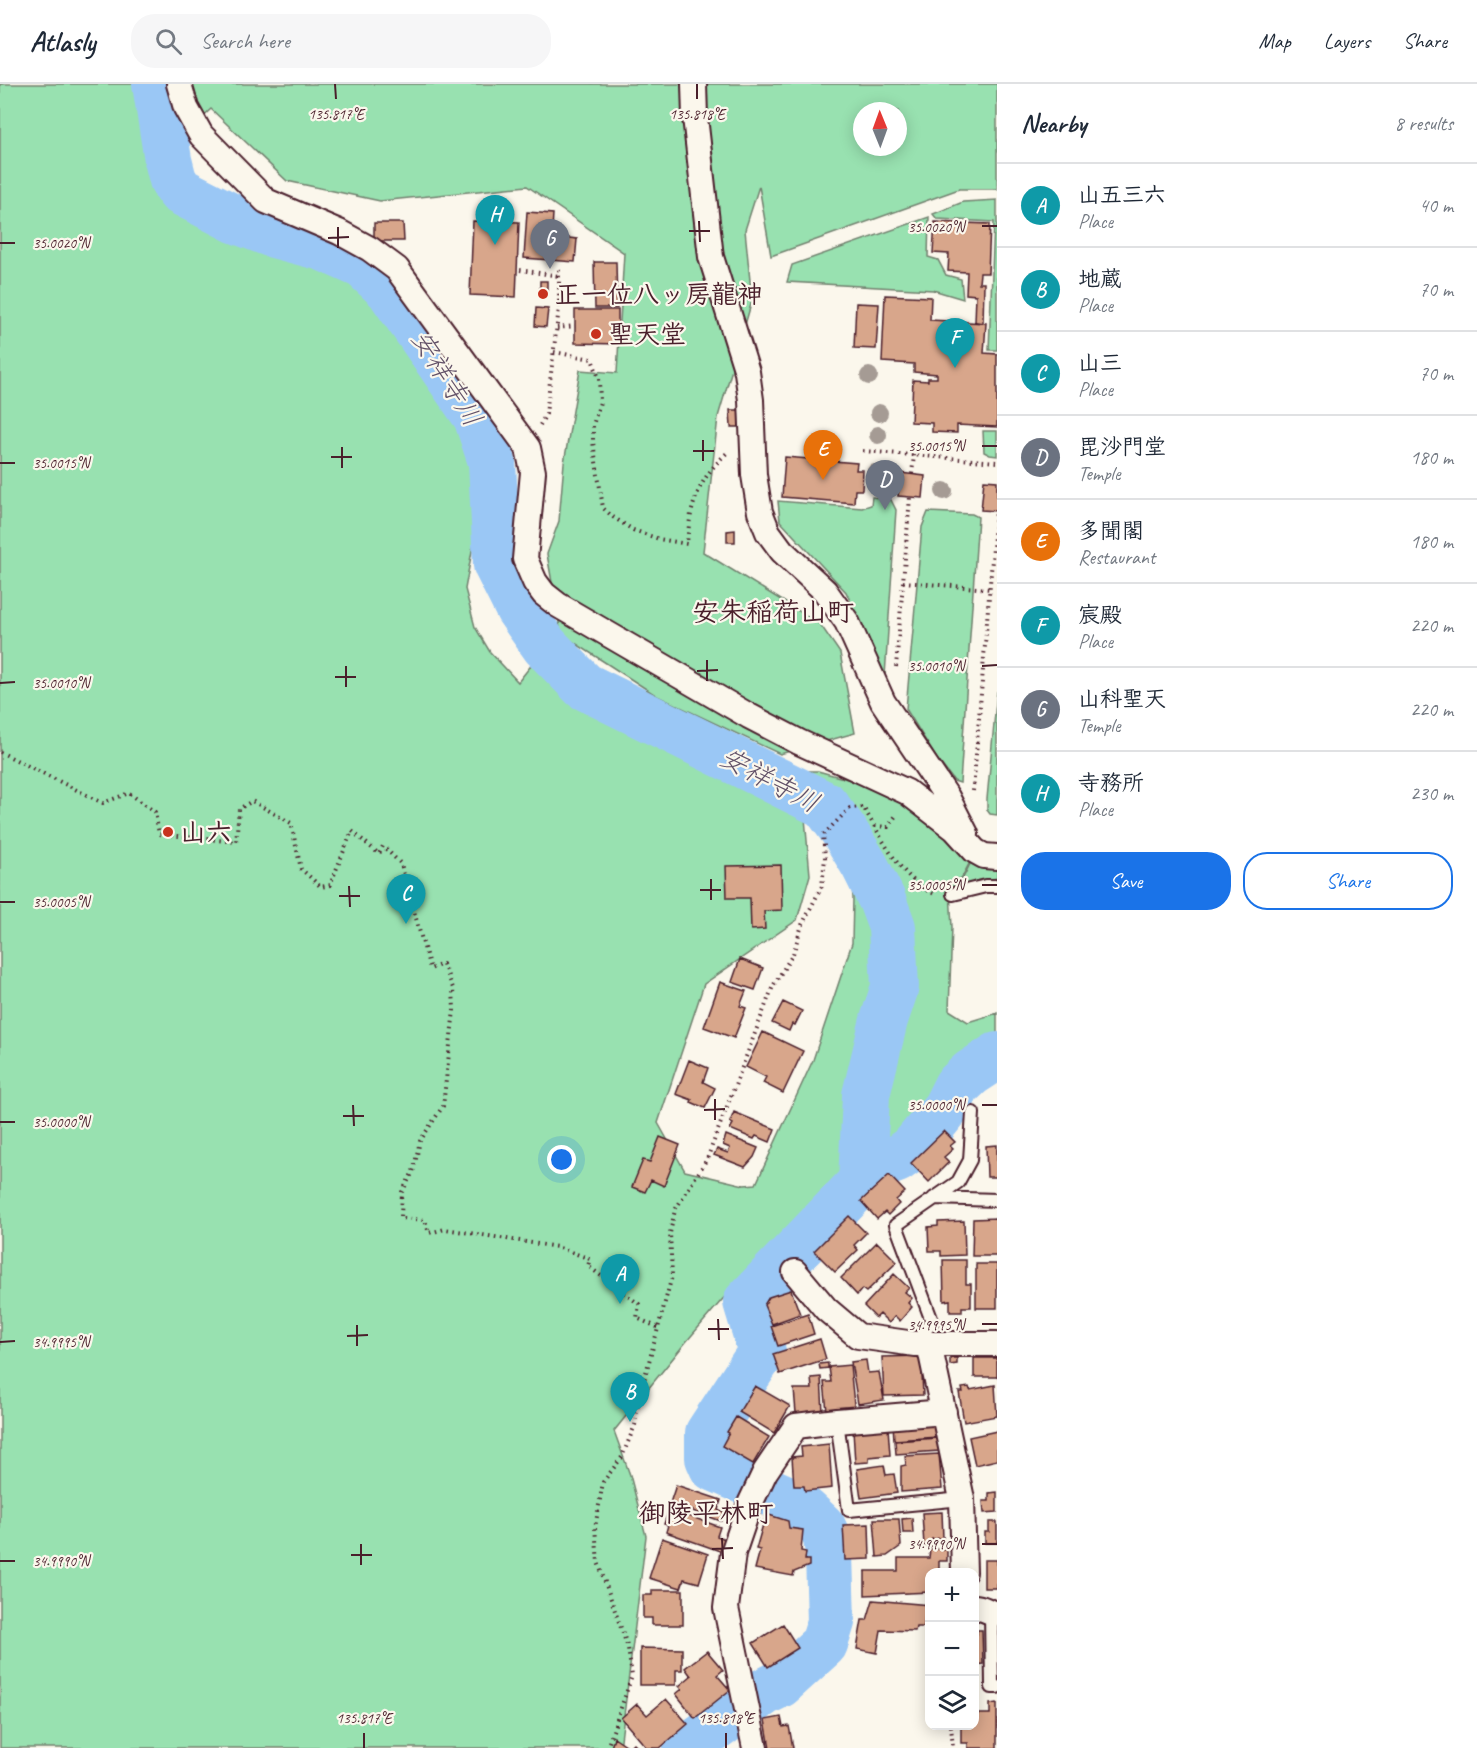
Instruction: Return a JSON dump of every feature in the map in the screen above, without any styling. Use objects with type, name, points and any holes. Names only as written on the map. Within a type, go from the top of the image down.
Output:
[{"type":"street","points":[[179,84],[186,108],[201,135],[266,201],[339,232],[370,249],[397,270],[528,448],[533,472],[525,559],[535,582],[544,594],[558,605],[749,716],[907,792],[935,812],[975,851],[984,856],[997,857]]},
{"type":"street","points":[[694,84],[695,117],[711,257],[747,372],[754,442],[754,475],[760,512],[768,532],[782,551],[825,591],[847,622],[883,702],[957,813],[970,844]]},
{"type":"street","points":[[795,1272],[826,1309],[858,1336],[922,1344],[997,1344]]},
{"type":"street","points":[[922,1344],[944,1412],[962,1499],[964,1568]]},
{"type":"street","points":[[755,1748],[726,1608],[733,1553],[749,1506],[765,1472],[796,1426],[944,1412]]},
{"type":"lane","points":[[953,894],[986,886],[997,886]]},
{"type":"lane","points":[[922,1344],[932,1321],[896,1225],[958,1182],[970,1160],[973,1113]]},
{"type":"lane","points":[[934,1198],[997,1200]]},
{"type":"lane","points":[[837,1421],[849,1510],[962,1499]]},
{"type":"lane","points":[[988,1611],[992,1687],[997,1687]]},
{"type":"path","points":[[528,448],[546,414],[554,352],[559,266]]},
{"type":"path","points":[[520,270],[559,276]]},
{"type":"path","points":[[556,328],[575,326]]},
{"type":"path","points":[[554,352],[592,359],[599,378],[600,402],[593,425],[593,442],[603,508],[633,530],[659,539],[687,544],[696,494],[706,474],[728,452],[740,445],[754,442]]},
{"type":"path","points":[[863,451],[997,462]]},
{"type":"path","points":[[912,474],[914,455]]},
{"type":"path","points":[[896,671],[910,497]]},
{"type":"path","points":[[973,790],[996,511]]},
{"type":"path","points":[[903,582],[990,590]]},
{"type":"path","points":[[0,753],[103,803],[129,793],[155,812],[159,834],[236,842],[238,809],[252,801],[291,823],[301,869],[321,887],[330,885],[352,831],[379,854],[383,846],[401,864],[430,969],[443,964],[453,988],[453,1010],[442,1106],[420,1141],[413,1172],[402,1192],[402,1218],[425,1220],[429,1233],[445,1229],[557,1247],[590,1259],[588,1266],[639,1304],[637,1318],[659,1328]]},
{"type":"path","points":[[607,1748],[632,1676],[628,1648],[598,1562],[595,1528],[603,1482],[622,1457],[635,1425],[639,1400],[672,1276],[670,1233],[675,1210],[707,1159],[773,986],[793,954],[802,925],[822,886],[825,858],[824,835],[850,808],[863,807],[903,868],[921,886],[933,894],[953,894]]},
{"type":"path","points":[[951,1730],[953,1748]]},
{"type":"green space","points":[[0,84],[997,84],[997,189],[959,189],[771,256],[759,186],[745,230],[752,301],[718,417],[703,552],[820,624],[840,653],[855,733],[780,754],[657,696],[561,634],[547,554],[559,521],[564,463],[580,370],[617,373],[624,253],[527,186],[380,201],[287,181],[211,109],[180,138],[170,195],[206,218],[253,238],[315,253],[366,283],[409,336],[475,433],[484,485],[465,589],[475,627],[490,652],[518,682],[537,658],[611,724],[805,818],[810,875],[797,920],[704,984],[658,1123],[685,1171],[744,1185],[756,1184],[813,1060],[852,943],[853,898],[846,820],[797,771],[818,771],[883,789],[964,853],[970,862],[962,877],[950,891],[952,927],[949,1010],[968,1022],[997,1013],[997,1042],[966,1059],[949,1075],[939,1100],[921,1130],[843,1183],[757,1259],[614,1431],[630,1475],[646,1536],[620,1748],[0,1748]]},
{"type":"green space","points":[[997,200],[997,350],[989,350],[994,222],[937,219],[933,214],[963,202]]},
{"type":"green space","points":[[929,217],[928,257],[938,260],[946,275],[961,279],[963,299],[933,290],[787,282],[792,265]]},
{"type":"green space","points":[[983,431],[997,431],[997,456],[984,452]]},
{"type":"green space","points":[[872,497],[891,500],[896,510],[885,676],[846,592],[780,521],[778,501],[862,508],[871,505]]},
{"type":"green space","points":[[928,512],[972,514],[978,517],[960,783],[954,781],[937,759],[906,709],[922,527]]},
{"type":"green space","points":[[997,691],[997,815],[990,814],[987,810],[987,799]]},
{"type":"green space","points":[[971,862],[997,865],[997,878],[956,887]]},
{"type":"building","points":[[527,212],[553,214],[550,260],[524,258]]},
{"type":"building","points":[[473,221],[519,222],[516,297],[470,295]]},
{"type":"building","points":[[935,222],[990,224],[988,273],[980,273],[979,283],[984,283],[983,323],[975,322],[976,295],[966,294],[967,272],[948,271],[949,254],[933,253]]},
{"type":"building","points":[[374,223],[403,223],[404,241],[374,241]]},
{"type":"building","points":[[552,236],[577,239],[575,262],[550,260]]},
{"type":"building","points":[[594,262],[616,262],[617,308],[595,308]]},
{"type":"building","points":[[540,281],[547,281],[547,289],[540,289]]},
{"type":"building","points":[[885,295],[931,297],[930,320],[986,323],[984,353],[997,354],[997,427],[957,425],[957,433],[932,432],[932,423],[911,422],[913,380],[928,381],[928,378],[937,378],[937,374],[914,372],[914,364],[882,362]]},
{"type":"building","points":[[856,303],[879,304],[876,349],[854,348]]},
{"type":"building","points":[[536,308],[548,309],[546,327],[535,326]]},
{"type":"building","name":"聖天堂","points":[[575,310],[618,310],[618,344],[575,343]]},
{"type":"building","points":[[730,410],[741,410],[742,427],[731,427]]},
{"type":"building","points":[[785,457],[857,463],[856,470],[863,470],[862,490],[855,490],[854,503],[782,497]]},
{"type":"building","points":[[900,473],[925,476],[923,498],[898,496]]},
{"type":"building","points":[[984,480],[997,481],[997,511],[981,510]]},
{"type":"building","points":[[735,530],[735,542],[727,542],[727,531]]},
{"type":"building","points":[[781,865],[782,910],[764,911],[765,929],[751,930],[750,898],[727,898],[726,866]]},
{"type":"building","points":[[740,959],[763,968],[755,990],[732,982]]},
{"type":"building","points":[[720,982],[746,991],[740,1006],[746,1008],[734,1038],[704,1027]]},
{"type":"building","points":[[783,1002],[802,1011],[789,1031],[772,1023]]},
{"type":"building","points":[[763,1032],[803,1051],[783,1093],[763,1083],[766,1077],[746,1067]]},
{"type":"building","points":[[689,1060],[708,1068],[703,1082],[715,1088],[705,1108],[676,1094]]},
{"type":"building","points":[[734,1112],[775,1129],[770,1142],[756,1136],[754,1139],[730,1129]]},
{"type":"building","points":[[944,1131],[955,1142],[950,1146],[953,1149],[944,1157],[949,1162],[929,1182],[911,1163]]},
{"type":"building","points":[[726,1135],[758,1148],[745,1167],[714,1155],[717,1149],[728,1153],[730,1148],[723,1145]]},
{"type":"building","points":[[660,1137],[680,1145],[664,1186],[651,1180],[645,1192],[632,1187],[643,1160],[650,1162]]},
{"type":"building","points":[[997,1145],[997,1177],[987,1177],[986,1146]]},
{"type":"building","points":[[889,1175],[905,1192],[896,1200],[899,1204],[888,1215],[885,1212],[877,1219],[861,1201]]},
{"type":"building","points":[[849,1216],[866,1233],[854,1245],[858,1250],[835,1272],[814,1251]]},
{"type":"building","points":[[997,1218],[997,1256],[972,1256],[973,1219]]},
{"type":"building","points":[[964,1221],[965,1255],[941,1256],[941,1251],[929,1251],[928,1227],[938,1226],[938,1222]]},
{"type":"building","points":[[877,1242],[897,1262],[866,1292],[862,1289],[857,1295],[841,1278]]},
{"type":"building","points":[[943,1260],[966,1260],[966,1284],[971,1284],[971,1307],[962,1307],[962,1312],[950,1312],[950,1300],[944,1301]]},
{"type":"building","points":[[976,1264],[997,1264],[997,1308],[976,1308]]},
{"type":"building","points":[[894,1274],[909,1288],[905,1292],[912,1298],[908,1303],[912,1307],[900,1321],[895,1316],[889,1323],[880,1314],[876,1318],[864,1306]]},
{"type":"building","points":[[791,1290],[800,1314],[772,1324],[764,1305],[769,1297]]},
{"type":"building","points":[[808,1314],[814,1334],[778,1346],[771,1326]]},
{"type":"building","points":[[820,1339],[826,1359],[780,1374],[773,1354]]},
{"type":"building","points":[[921,1356],[923,1395],[884,1396],[882,1357]]},
{"type":"building","points":[[950,1358],[957,1358],[957,1364],[950,1365]]},
{"type":"building","points":[[974,1358],[997,1358],[997,1377],[974,1377]]},
{"type":"building","points":[[866,1360],[868,1373],[879,1372],[884,1400],[858,1404],[851,1362]]},
{"type":"building","points":[[828,1363],[828,1368],[820,1369],[819,1364]]},
{"type":"building","points":[[850,1365],[855,1414],[830,1416],[830,1410],[827,1411],[824,1382],[831,1382],[829,1367]]},
{"type":"building","points":[[821,1377],[823,1412],[796,1413],[794,1389],[812,1389],[811,1378]]},
{"type":"building","points":[[995,1385],[997,1416],[964,1422],[959,1392],[963,1392],[962,1388],[969,1387],[970,1390]]},
{"type":"building","points":[[755,1386],[790,1406],[774,1433],[739,1412]]},
{"type":"building","points":[[736,1417],[769,1437],[753,1464],[722,1446]]},
{"type":"building","points":[[928,1420],[929,1426],[937,1426],[938,1437],[894,1440],[893,1423]]},
{"type":"building","points":[[888,1428],[890,1455],[869,1457],[869,1462],[855,1463],[853,1430]]},
{"type":"building","points":[[997,1431],[997,1460],[975,1465],[969,1437]]},
{"type":"building","points":[[938,1438],[939,1451],[896,1454],[895,1441]]},
{"type":"building","points":[[829,1444],[832,1488],[805,1491],[804,1486],[794,1486],[792,1457],[802,1456],[801,1447]]},
{"type":"building","points":[[939,1454],[942,1489],[901,1492],[901,1466],[906,1465],[905,1456]]},
{"type":"building","points":[[884,1465],[886,1475],[894,1474],[897,1493],[861,1498],[857,1469]]},
{"type":"building","points":[[676,1485],[721,1500],[718,1510],[724,1513],[721,1521],[670,1503]]},
{"type":"building","points":[[997,1492],[997,1512],[984,1513],[983,1501],[989,1501],[989,1493]]},
{"type":"building","points":[[669,1509],[720,1527],[717,1536],[725,1539],[720,1551],[666,1532],[668,1525],[664,1524]]},
{"type":"building","points":[[942,1512],[943,1538],[932,1539],[933,1546],[924,1546],[922,1513]]},
{"type":"building","points":[[766,1514],[788,1521],[789,1528],[803,1530],[801,1551],[806,1552],[805,1560],[809,1560],[809,1566],[794,1572],[793,1576],[755,1569],[760,1550],[756,1549]]},
{"type":"building","points":[[912,1518],[913,1533],[903,1533],[902,1519]]},
{"type":"building","points":[[874,1519],[899,1519],[901,1546],[887,1556],[877,1557]]},
{"type":"building","points":[[989,1522],[997,1522],[997,1543],[985,1543],[985,1532],[989,1532]]},
{"type":"building","points":[[869,1524],[870,1559],[845,1560],[843,1525]]},
{"type":"building","points":[[662,1538],[708,1554],[699,1583],[684,1579],[681,1588],[649,1578]]},
{"type":"building","points":[[930,1549],[947,1549],[947,1561],[939,1561],[939,1568],[925,1568],[925,1592],[865,1595],[865,1571],[898,1571],[898,1558],[929,1558]]},
{"type":"building","points":[[984,1560],[997,1560],[997,1588],[984,1588]]},
{"type":"building","points":[[652,1590],[683,1590],[683,1625],[652,1625],[652,1618],[643,1618],[643,1595],[652,1595]]},
{"type":"building","points":[[873,1600],[925,1605],[924,1627],[916,1627],[915,1631],[881,1630],[877,1653],[857,1649],[862,1620],[867,1620]]},
{"type":"building","points":[[783,1624],[798,1648],[768,1667],[753,1643]]},
{"type":"building","points":[[979,1630],[982,1630],[983,1664],[979,1664]]},
{"type":"building","points":[[640,1648],[682,1649],[682,1670],[676,1670],[676,1685],[640,1685]]},
{"type":"building","points":[[707,1651],[723,1670],[717,1675],[730,1690],[695,1718],[676,1694],[682,1689],[679,1686],[691,1676],[685,1668]]},
{"type":"building","points":[[666,1699],[688,1724],[660,1748],[647,1748],[621,1718],[637,1704],[647,1715]]},
{"type":"building","points":[[997,1703],[997,1748],[968,1748],[968,1743],[961,1743],[961,1730],[979,1730],[979,1714],[990,1714],[990,1704]]},
{"type":"building","points":[[781,1717],[783,1727],[789,1726],[793,1748],[770,1748],[765,1720]]},
{"type":"building","points":[[614,1737],[629,1747],[633,1743],[638,1748],[611,1748]]},
{"type":"waterway","name":"安祥寺川","points":[[156,84],[168,160],[173,180],[180,191],[237,220],[270,233],[323,247],[363,265],[389,289],[477,417],[492,462],[497,565],[519,609],[545,646],[584,686],[825,805],[865,866],[892,927],[895,987],[884,1020],[866,1095],[862,1182],[747,1302],[762,1352],[709,1433],[709,1458],[713,1467],[782,1497],[805,1511],[822,1527],[827,1538],[829,1554],[831,1622],[824,1644],[780,1684],[764,1692],[687,1748]]},
{"type":"waterway","points":[[862,1182],[879,1166],[897,1159],[914,1147],[946,1108],[957,1086],[971,1073],[997,1056]]},
{"type":"place","name":"寺務所","points":[[495,245]]},
{"type":"place","name":"山科聖天","points":[[550,269]]},
{"type":"place","name":"正一位八ッ房龍神","points":[[543,294]]},
{"type":"place","name":"聖天堂","points":[[596,334]]},
{"type":"place","name":"宸殿","points":[[955,368]]},
{"type":"place","name":"多聞閣","points":[[823,480]]},
{"type":"place","name":"毘沙門堂","points":[[885,510]]},
{"type":"place","name":"山六","points":[[168,832]]},
{"type":"place","name":"山三","points":[[406,924]]},
{"type":"place","name":"山五三六","points":[[620,1304]]},
{"type":"place","name":"地蔵","points":[[630,1422]]},
{"type":"district","name":"安朱稲荷山町","points":[[773,612]]},
{"type":"district","name":"御陵平林町","points":[[706,1513]]}]
